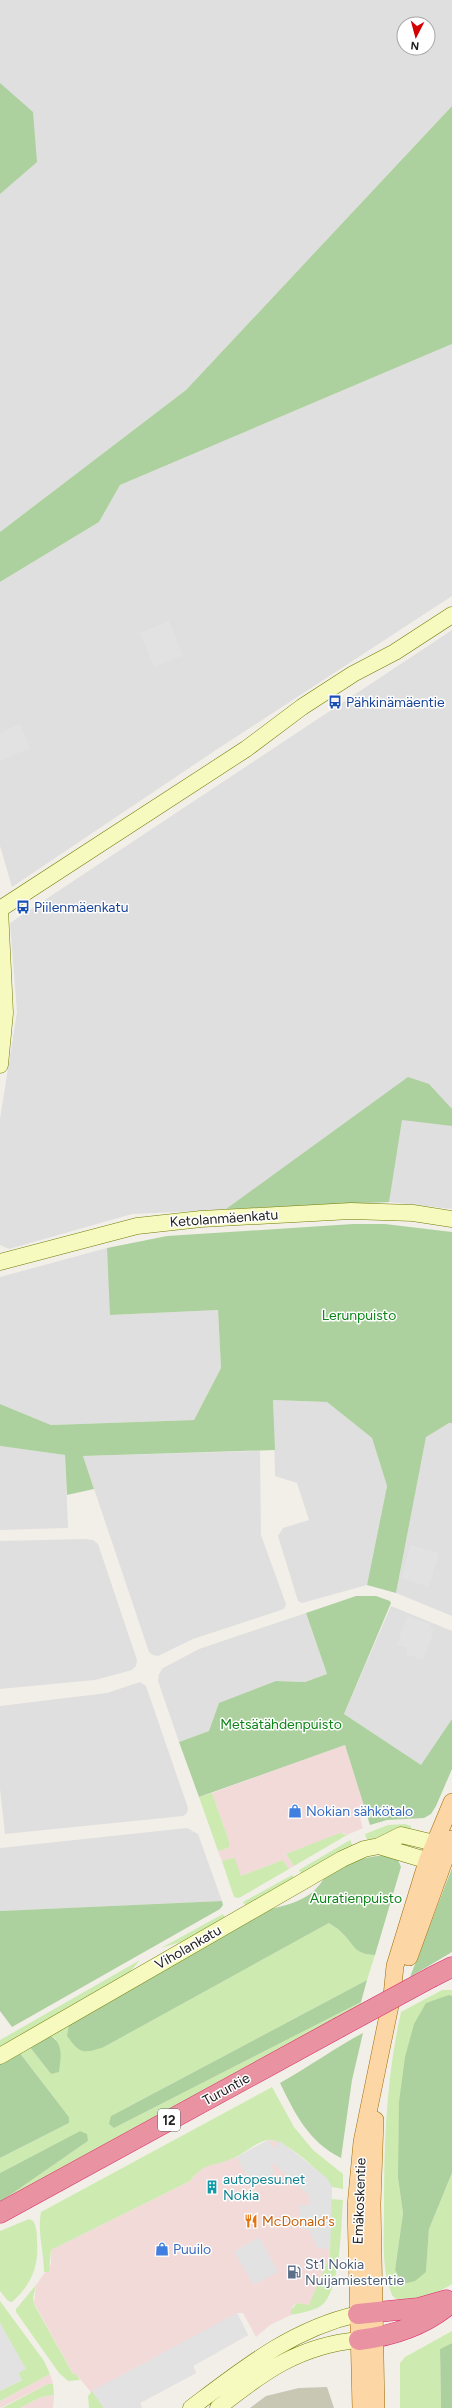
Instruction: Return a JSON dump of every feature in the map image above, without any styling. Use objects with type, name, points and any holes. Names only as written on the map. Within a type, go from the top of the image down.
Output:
[{"type":"highway","name":"Turuntie","points":[[0,2213],[452,1967]]},
{"type":"highway","points":[[366,2313],[418,2308],[452,2298]]},
{"type":"highway","points":[[367,2339],[426,2320],[452,2302]]},
{"type":"main road","name":"Emäkoskentie","points":[[376,2408],[367,2339],[366,2313],[372,2204],[376,2068],[392,1996],[395,1966],[434,1863],[445,1843],[452,1802]]},
{"type":"main road","name":"Emäkoskentie","points":[[360,2408],[367,2339]]},
{"type":"street","points":[[0,1065],[5,1013],[0,909],[246,749],[302,707],[358,672],[395,652],[452,615]]},
{"type":"street","name":"Ketolanmäenkatu","points":[[0,1262],[137,1226],[201,1218],[351,1211],[413,1213],[452,1219]]},
{"type":"street","name":"Viholankatu","points":[[0,2056],[342,1860],[364,1849],[380,1846],[401,1835],[445,1843]]},
{"type":"street","points":[[380,1846],[434,1863]]},
{"type":"street","points":[[191,2408],[280,2344],[330,2321],[366,2313]]},
{"type":"street","points":[[218,2408],[264,2373],[288,2359],[323,2345],[367,2339]]},
{"type":"shaded area","points":[[0,0],[452,0],[452,106],[186,390],[0,532]]},
{"type":"shaded area","points":[[452,344],[452,596],[216,750],[12,887],[0,846],[0,582],[99,522],[120,485]]},
{"type":"shaded area","points":[[169,621],[183,655],[154,667],[140,633]]},
{"type":"shaded area","points":[[452,630],[452,1209],[389,1202],[132,1214],[9,1249],[0,1245],[0,1119],[17,1012],[10,923]]},
{"type":"shaded area","points":[[20,724],[30,748],[0,761],[0,733]]},
{"type":"shaded area","points":[[107,1248],[111,1315],[218,1310],[221,1368],[194,1420],[51,1425],[0,1404],[0,1277]]},
{"type":"shaded area","points":[[273,1400],[327,1402],[372,1438],[387,1486],[367,1585],[302,1603],[298,1601],[278,1536],[283,1528],[309,1520],[297,1483],[275,1476]]},
{"type":"shaded area","points":[[449,1423],[452,1423],[452,1616],[396,1593],[426,1436]]},
{"type":"shaded area","points":[[0,1446],[65,1455],[68,1528],[0,1530]]},
{"type":"shaded area","points":[[260,1451],[261,1535],[286,1604],[284,1609],[193,1639],[158,1656],[153,1655],[149,1652],[83,1456]]},
{"type":"shaded area","points":[[93,1540],[98,1544],[137,1660],[136,1666],[132,1670],[95,1680],[0,1689],[0,1541]]},
{"type":"shaded area","points":[[411,1545],[439,1553],[429,1587],[401,1578]]},
{"type":"shaded area","points":[[391,1606],[452,1631],[452,1719],[421,1766],[344,1714]]},
{"type":"shaded area","points":[[306,1613],[327,1674],[305,1682],[276,1681],[209,1731],[179,1742],[158,1681],[159,1674],[163,1668],[199,1649]]},
{"type":"shaded area","points":[[407,1616],[431,1624],[430,1628],[434,1630],[423,1660],[406,1654],[407,1648],[397,1645]]},
{"type":"shaded area","points":[[140,1682],[146,1686],[188,1808],[187,1813],[183,1816],[5,1834],[0,1789],[0,1706],[107,1693]]},
{"type":"shaded area","points":[[345,1745],[367,1815],[360,1818],[363,1828],[347,1835],[344,1833],[286,1854],[294,1866],[289,1869],[283,1860],[241,1876],[232,1858],[222,1861],[218,1851],[228,1848],[230,1844],[212,1793]]},
{"type":"shaded area","points":[[187,1828],[198,1834],[222,1901],[0,1911],[0,1848]]},
{"type":"shaded area","points":[[268,2140],[280,2141],[327,2178],[332,2187],[330,2254],[309,2306],[297,2303],[293,2306],[291,2315],[270,2325],[256,2337],[243,2313],[237,2313],[248,2335],[193,2366],[196,2373],[140,2403],[142,2408],[104,2408],[76,2374],[73,2374],[34,2303],[36,2285],[51,2264],[51,2250],[190,2181],[201,2168],[237,2157]]},
{"type":"shaded area","points":[[268,2140],[274,2149],[280,2141],[327,2178],[332,2187],[330,2249],[318,2248],[308,2229],[299,2228],[300,2205],[309,2205],[309,2195],[274,2164],[271,2165],[275,2173],[251,2185],[237,2157]]},
{"type":"shaded area","points":[[259,2237],[278,2272],[254,2285],[234,2252]]},
{"type":"shaded area","points":[[237,2313],[248,2335],[193,2366],[196,2373],[140,2403],[142,2408],[104,2408],[92,2391]]},
{"type":"shaded area","points":[[0,2323],[26,2369],[18,2373],[22,2380],[0,2391]]},
{"type":"shaded area","points":[[50,2374],[53,2384],[48,2384],[0,2408],[0,2401]]},
{"type":"shaded area","points":[[327,2387],[334,2408],[250,2408],[266,2396],[299,2388]]},
{"type":"shaded area","points":[[54,2395],[53,2408],[20,2408],[41,2397]]},
{"type":"green space","points":[[0,83],[33,112],[37,162],[0,194]]},
{"type":"green space","points":[[452,106],[452,344],[120,485],[99,522],[0,582],[0,532],[186,390]]},
{"type":"green space","points":[[408,1077],[429,1084],[452,1109],[452,1126],[402,1120],[389,1202],[226,1209]]},
{"type":"green space","name":"Lerunpuisto","points":[[353,1224],[385,1224],[452,1232],[452,1423],[449,1423],[426,1437],[396,1593],[367,1585],[387,1486],[372,1438],[327,1402],[273,1400],[275,1450],[83,1456],[94,1489],[67,1495],[65,1455],[0,1446],[0,1404],[51,1425],[194,1420],[221,1368],[218,1310],[110,1315],[107,1248],[167,1236]]},
{"type":"green space","name":"Metsätähdenpuisto","points":[[356,1596],[376,1596],[390,1601],[391,1603],[344,1714],[421,1765],[452,1719],[452,1769],[431,1814],[424,1818],[387,1820],[370,1825],[345,1745],[199,1797],[179,1742],[209,1731],[219,1703],[276,1681],[305,1682],[327,1674],[306,1613]]},
{"type":"green space","points":[[212,1793],[230,1844],[228,1848],[218,1851],[199,1797]]},
{"type":"green space","points":[[405,1824],[411,1826],[411,1829],[367,1840],[365,1834],[388,1825]]},
{"type":"green space","points":[[340,1833],[347,1835],[294,1866],[286,1854]]},
{"type":"green space","points":[[350,1840],[353,1846],[302,1875],[299,1870]]},
{"type":"green space","name":"Auratienpuisto","points":[[384,1855],[397,1859],[401,1867],[375,1955],[358,1951],[338,1929],[329,1923],[104,2047],[91,2051],[82,2051],[75,2046],[67,2036],[69,2024],[264,1911],[281,1907],[302,1899],[314,1891],[336,1868],[356,1860]]},
{"type":"green space","points":[[232,1858],[235,1859],[241,1876],[283,1860],[289,1869],[239,1898],[234,1897],[222,1861]]},
{"type":"green space","points":[[452,1868],[452,1952],[410,1977]]},
{"type":"green space","points":[[292,1875],[295,1879],[246,1906],[243,1902]]},
{"type":"green space","points":[[222,1901],[223,1905],[220,1909],[12,2027],[0,2011],[0,1911]]},
{"type":"green space","points":[[223,1914],[225,1918],[184,1941],[161,1948]]},
{"type":"green space","points":[[329,1923],[338,1929],[359,1951],[375,1955],[367,1980],[111,2116],[114,2128],[361,2002],[361,2005],[0,2202],[88,2141],[80,2131],[0,2173],[0,2158],[69,2123],[69,2117],[19,2052],[29,2046],[51,2074],[56,2039],[49,2035],[69,2024],[104,2047]]},
{"type":"green space","points":[[140,1960],[129,1973],[0,2047],[0,2040]]},
{"type":"green space","points":[[367,1980],[361,2002],[114,2128],[109,2124],[111,2116]]},
{"type":"green space","points":[[442,1990],[452,1990],[452,1996],[426,2003],[398,2178],[403,2213],[395,2270],[426,2272],[429,2229],[452,2173],[452,2284],[431,2295],[404,2301],[397,2299],[392,2295],[386,2275],[384,2254],[385,2136],[389,2086],[401,2012]]},
{"type":"green space","points":[[449,1995],[452,1996],[452,2173],[429,2229],[426,2272],[415,2281],[403,2284],[395,2270],[403,2213],[398,2178],[399,2102],[405,2057],[414,2024],[426,2003]]},
{"type":"green space","points":[[363,2033],[352,2080],[341,2158],[320,2144],[304,2126],[291,2106],[280,2083]]},
{"type":"green space","points":[[49,2035],[57,2042],[61,2055],[59,2072],[51,2074],[29,2046]]},
{"type":"green space","points":[[19,2052],[69,2117],[69,2123],[0,2158],[0,2063]]},
{"type":"green space","points":[[272,2087],[294,2127],[313,2150],[343,2174],[343,2189],[332,2187],[312,2165],[292,2150],[274,2140],[267,2140],[224,2162],[200,2170],[190,2181],[51,2250],[49,2272],[44,2272],[40,2234],[41,2212]]},
{"type":"green space","points":[[80,2131],[87,2134],[88,2141],[0,2202],[0,2173]]},
{"type":"green space","points":[[331,2199],[343,2200],[341,2238],[337,2267],[330,2293],[325,2302],[319,2307],[310,2311],[291,2315],[291,2310],[297,2303],[309,2305],[330,2255]]},
{"type":"green space","points":[[29,2219],[33,2221],[37,2233],[37,2260],[29,2282],[19,2296],[12,2302],[8,2301],[0,2291],[0,2231]]},
{"type":"green space","points":[[36,2285],[33,2298],[35,2306],[73,2374],[76,2374],[80,2380],[68,2381],[59,2373],[16,2312],[16,2309]]},
{"type":"green space","points":[[0,2301],[44,2361],[50,2374],[0,2401],[0,2391],[22,2380],[18,2373],[25,2369],[0,2323]]},
{"type":"green space","points":[[452,2331],[452,2343],[440,2349],[441,2408],[400,2408],[400,2363],[405,2357]]},
{"type":"green space","points":[[452,2343],[452,2408],[441,2408],[440,2349]]},
{"type":"green space","points":[[48,2384],[53,2384],[54,2395],[41,2397],[20,2408],[2,2408]]},
{"type":"green space","points":[[92,2391],[104,2408],[89,2408],[88,2396]]},
{"type":"place","name":"Pähkinämäentie","points":[[335,702]]},
{"type":"place","name":"Piilenmäenkatu","points":[[23,907]]},
{"type":"place","name":"Nokian sähkötalo","points":[[295,1811]]},
{"type":"place","name":"autopesu.net Nokia","points":[[212,2187]]},
{"type":"place","name":"McDonald's","points":[[251,2221]]},
{"type":"place","name":"Puuilo","points":[[162,2249]]},
{"type":"place","name":"St1 Nokia Nuijamiestentie","points":[[294,2272]]}]
